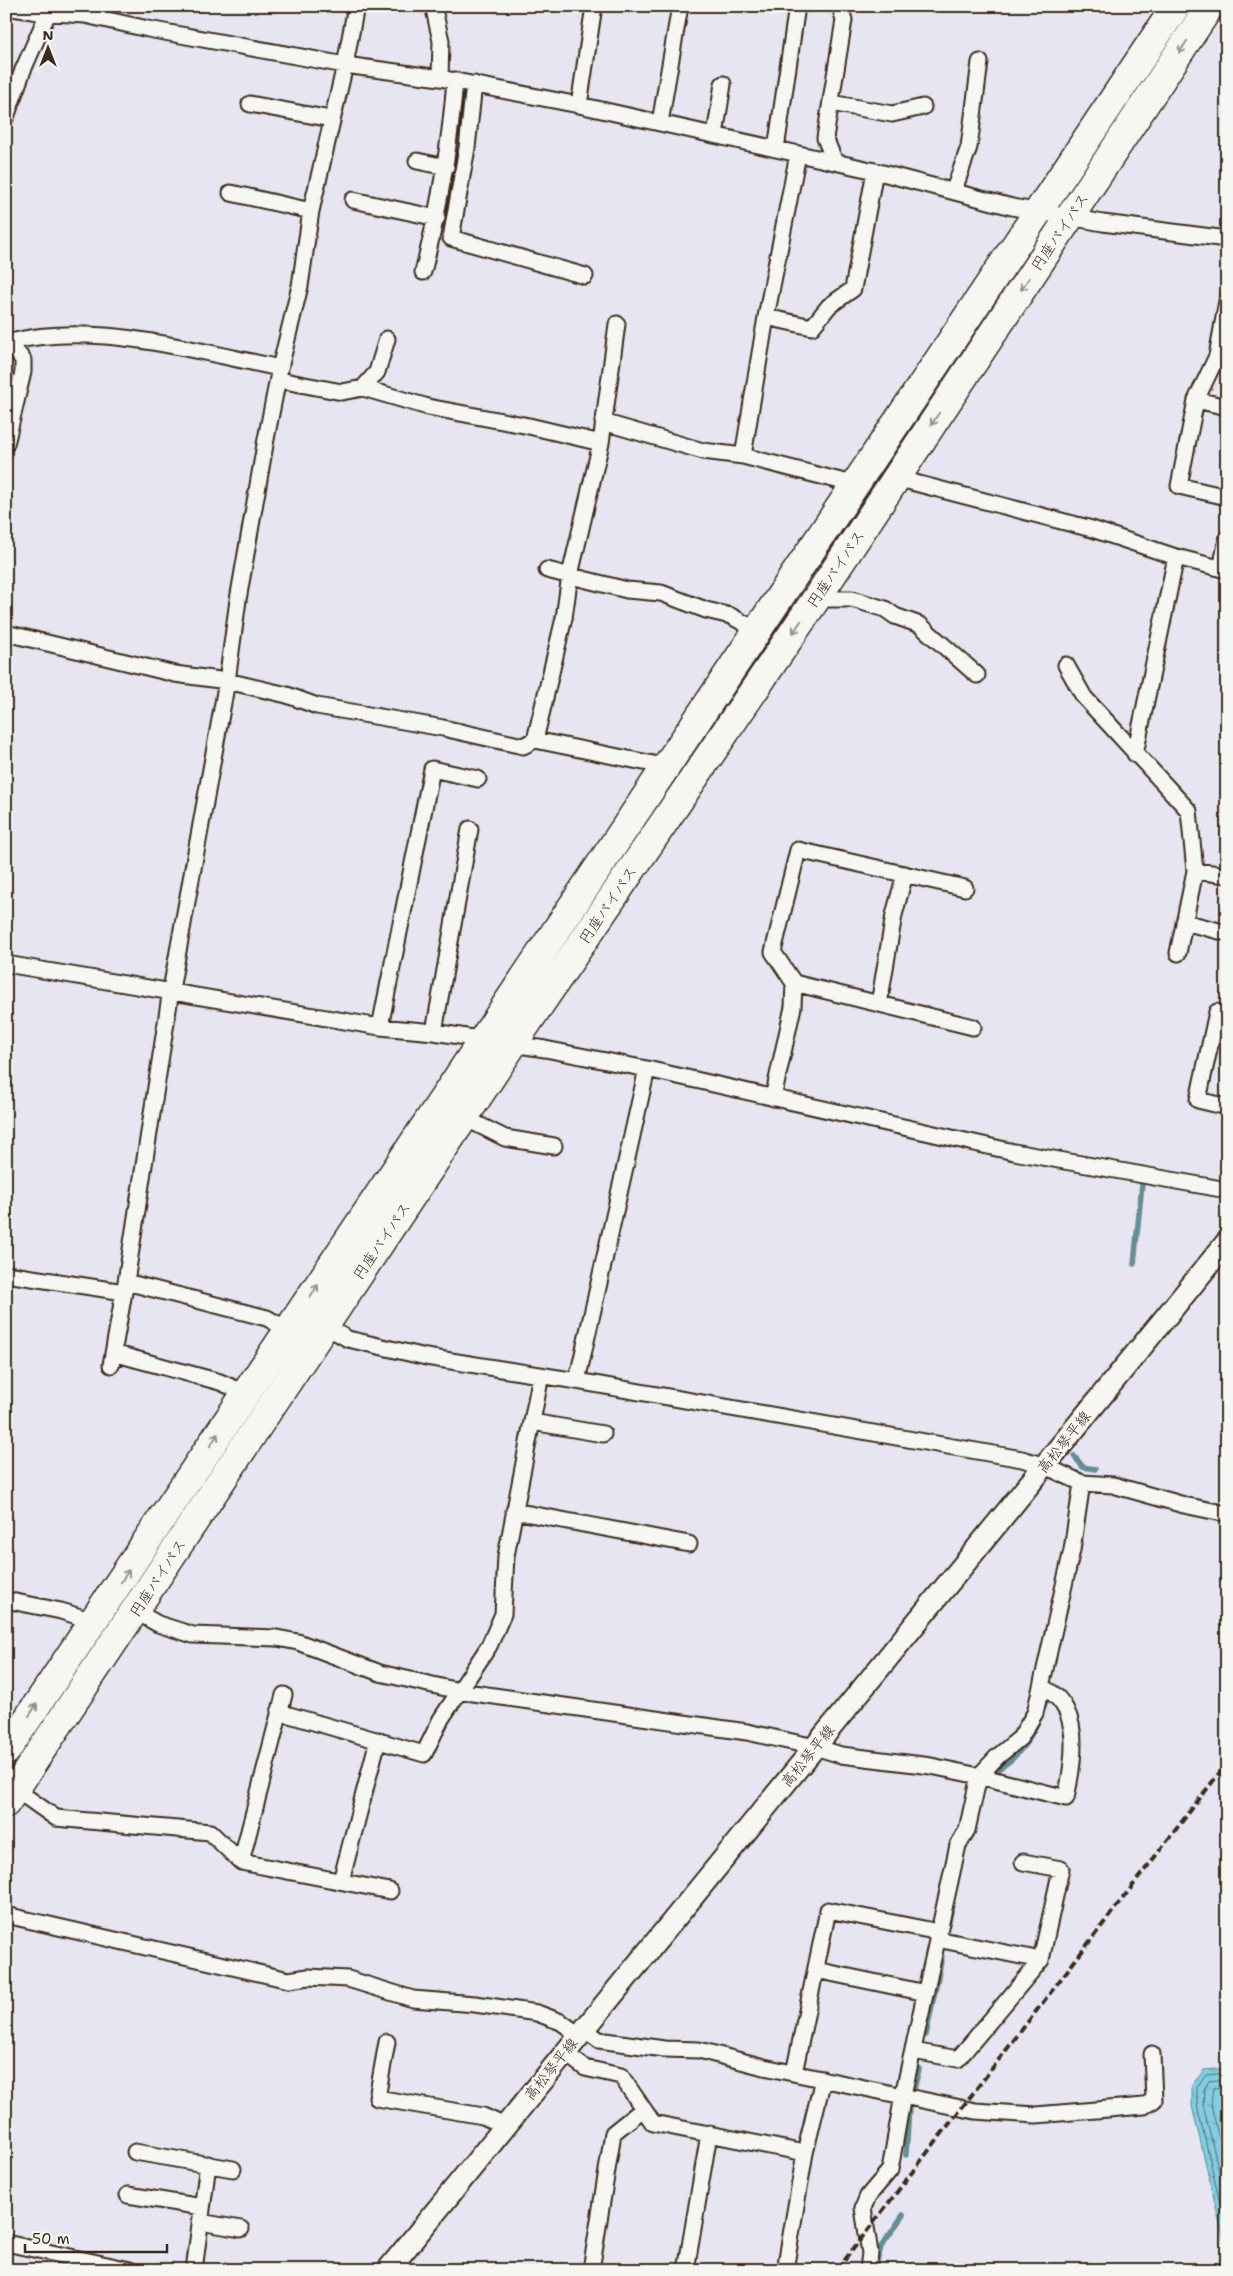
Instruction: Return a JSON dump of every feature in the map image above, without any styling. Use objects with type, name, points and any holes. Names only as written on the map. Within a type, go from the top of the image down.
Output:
[{"type":"highway","name":"円座バイパス","points":[[6,1751],[245,1393],[668,767],[1176,6]]},
{"type":"highway","name":"円座バイパス","points":[[11,1796],[513,1044],[816,599],[1210,6]]},
{"type":"highway","points":[[288,1330],[325,1326]]},
{"type":"highway","points":[[93,1621],[135,1611]]},
{"type":"main road","name":"高松琴平線","points":[[388,2270],[1227,1242]]},
{"type":"street","points":[[245,1393],[220,1382],[112,1359],[171,990],[227,681],[240,591],[279,374],[300,286],[311,211],[345,65],[356,6]]},
{"type":"street","points":[[579,105],[594,6]]},
{"type":"street","points":[[660,123],[680,6]]},
{"type":"street","points":[[776,149],[798,6]]},
{"type":"street","points":[[835,162],[825,138],[844,20],[840,6]]},
{"type":"street","points":[[6,7],[86,15],[148,29],[345,65],[474,84],[579,105],[875,171],[954,190],[1012,207],[1227,239]]},
{"type":"street","points":[[6,117],[42,10]]},
{"type":"street","points":[[423,272],[437,218],[446,168],[447,79],[435,14]]},
{"type":"street","points":[[954,190],[969,147],[980,62]]},
{"type":"street","points":[[474,84],[467,148],[451,238],[585,276]]},
{"type":"street","points":[[715,135],[724,84]]},
{"type":"street","points":[[831,103],[892,114],[923,107]]},
{"type":"street","points":[[250,104],[331,119]]},
{"type":"street","points":[[743,456],[766,317],[798,154]]},
{"type":"street","points":[[417,161],[446,168]]},
{"type":"street","points":[[766,317],[812,328],[829,306],[853,289],[875,171]]},
{"type":"street","points":[[231,193],[311,211]]},
{"type":"street","points":[[353,200],[437,218]]},
{"type":"street","points":[[1227,301],[1217,356],[1210,375],[1196,400],[1179,486],[1227,497]]},
{"type":"street","points":[[535,740],[564,618],[570,576],[601,443],[617,324]]},
{"type":"street","points":[[8,340],[53,336],[125,337],[279,374],[342,392],[363,388],[428,407],[529,426],[601,443]]},
{"type":"street","points":[[363,388],[377,372],[387,339]]},
{"type":"street","points":[[6,444],[23,372],[23,360],[8,340]]},
{"type":"street","points":[[1196,400],[1227,407]]},
{"type":"street","points":[[603,422],[703,451],[743,456],[856,485]]},
{"type":"street","points":[[896,478],[1092,529],[1176,557],[1224,570],[1227,539]]},
{"type":"street","points":[[1135,754],[1176,557]]},
{"type":"street","points":[[547,570],[627,590],[661,593],[706,610],[730,616],[758,631]]},
{"type":"street","points":[[816,599],[852,599],[885,609],[895,616],[920,625],[977,676]]},
{"type":"street","points":[[6,633],[174,674],[227,681],[287,695],[317,706],[443,728],[523,746],[535,740],[668,767]]},
{"type":"street","points":[[1066,665],[1084,697],[1189,811],[1195,871],[1178,953]]},
{"type":"street","points":[[380,1027],[432,769],[478,779]]},
{"type":"street","points":[[434,1032],[470,829]]},
{"type":"street","points":[[773,1098],[793,1007],[794,984],[773,952],[798,850],[966,888]]},
{"type":"street","points":[[1195,871],[1227,875]]},
{"type":"street","points":[[879,1004],[894,915],[905,874]]},
{"type":"street","points":[[1184,922],[1227,933]]},
{"type":"street","points":[[6,964],[171,990],[380,1027],[434,1032],[513,1044],[647,1069],[1014,1152],[1227,1190]]},
{"type":"street","points":[[794,984],[973,1027]]},
{"type":"street","points":[[1227,1014],[1217,1012],[1198,1100],[1227,1107]]},
{"type":"street","points":[[577,1381],[647,1069]]},
{"type":"street","points":[[465,1118],[505,1138],[554,1146]]},
{"type":"street","points":[[6,1274],[125,1287],[267,1318],[288,1330]]},
{"type":"street","points":[[325,1326],[348,1339],[426,1357],[577,1381],[986,1452],[1045,1466],[1082,1483],[1114,1484],[1184,1505],[1227,1514]]},
{"type":"street","points":[[279,1712],[424,1754],[441,1719],[489,1646],[504,1614],[506,1556],[541,1375]]},
{"type":"street","points":[[532,1422],[603,1434]]},
{"type":"street","points":[[868,2270],[870,2252],[865,2233],[863,2208],[868,2196],[890,2170],[903,2095],[958,1845],[967,1830],[979,1776],[997,1756],[1020,1738],[1035,1713],[1072,1550],[1082,1483]]},
{"type":"street","points":[[514,1511],[690,1544]]},
{"type":"street","points":[[6,1600],[61,1611],[93,1621]]},
{"type":"street","points":[[135,1611],[158,1624],[193,1635],[277,1638],[298,1642],[380,1673],[459,1691],[747,1732],[815,1747],[841,1755],[931,1766],[1066,1798],[1072,1766],[1072,1727],[1068,1712],[1054,1692],[1041,1687]]},
{"type":"street","points":[[241,1862],[284,1695]]},
{"type":"street","points":[[341,1881],[378,1740]]},
{"type":"street","points":[[11,1796],[56,1818],[210,1832],[241,1862],[390,1891]]},
{"type":"street","points":[[913,2051],[958,2060],[1042,1960],[1061,1869],[1023,1862]]},
{"type":"street","points":[[794,2073],[828,1910],[1042,1960]]},
{"type":"street","points":[[6,1915],[289,1980],[308,1977],[348,1979],[413,1998],[537,2013],[599,2040],[664,2049],[699,2050],[794,2073],[975,2111],[1036,2115],[1144,2106],[1154,2100],[1152,2054]]},
{"type":"street","points":[[816,1970],[926,1993]]},
{"type":"street","points":[[387,2042],[377,2098],[483,2116],[505,2126]]},
{"type":"street","points":[[565,2053],[586,2068],[621,2076],[653,2123],[805,2153]]},
{"type":"street","points":[[784,2270],[805,2153],[823,2079]]},
{"type":"street","points":[[591,2270],[613,2133],[643,2109]]},
{"type":"street","points":[[686,2270],[709,2134]]},
{"type":"street","points":[[135,2152],[233,2169]]},
{"type":"street","points":[[194,2270],[208,2164]]},
{"type":"street","points":[[128,2195],[201,2215],[241,2229]]},
{"type":"street","points":[[6,2243],[130,2270]]},
{"type":"water","points":[[1227,2068],[1227,2254],[1192,2106],[1192,2085],[1204,2070]]},
{"type":"waterway","points":[[1134,1264],[1142,1184]]},
{"type":"waterway","points":[[1074,1456],[1083,1467],[1095,1469]]},
{"type":"waterway","points":[[991,1775],[1024,1746],[1037,1724],[1046,1701]]},
{"type":"waterway","points":[[948,1924],[951,1912]]},
{"type":"waterway","points":[[926,2035],[942,1957]]},
{"type":"waterway","points":[[914,2089],[919,2069]]},
{"type":"waterway","points":[[906,2155],[909,2107]]},
{"type":"waterway","points":[[875,2268],[881,2247],[903,2215]]},
{"type":"railway","points":[[837,2270],[1227,1763]]}]
